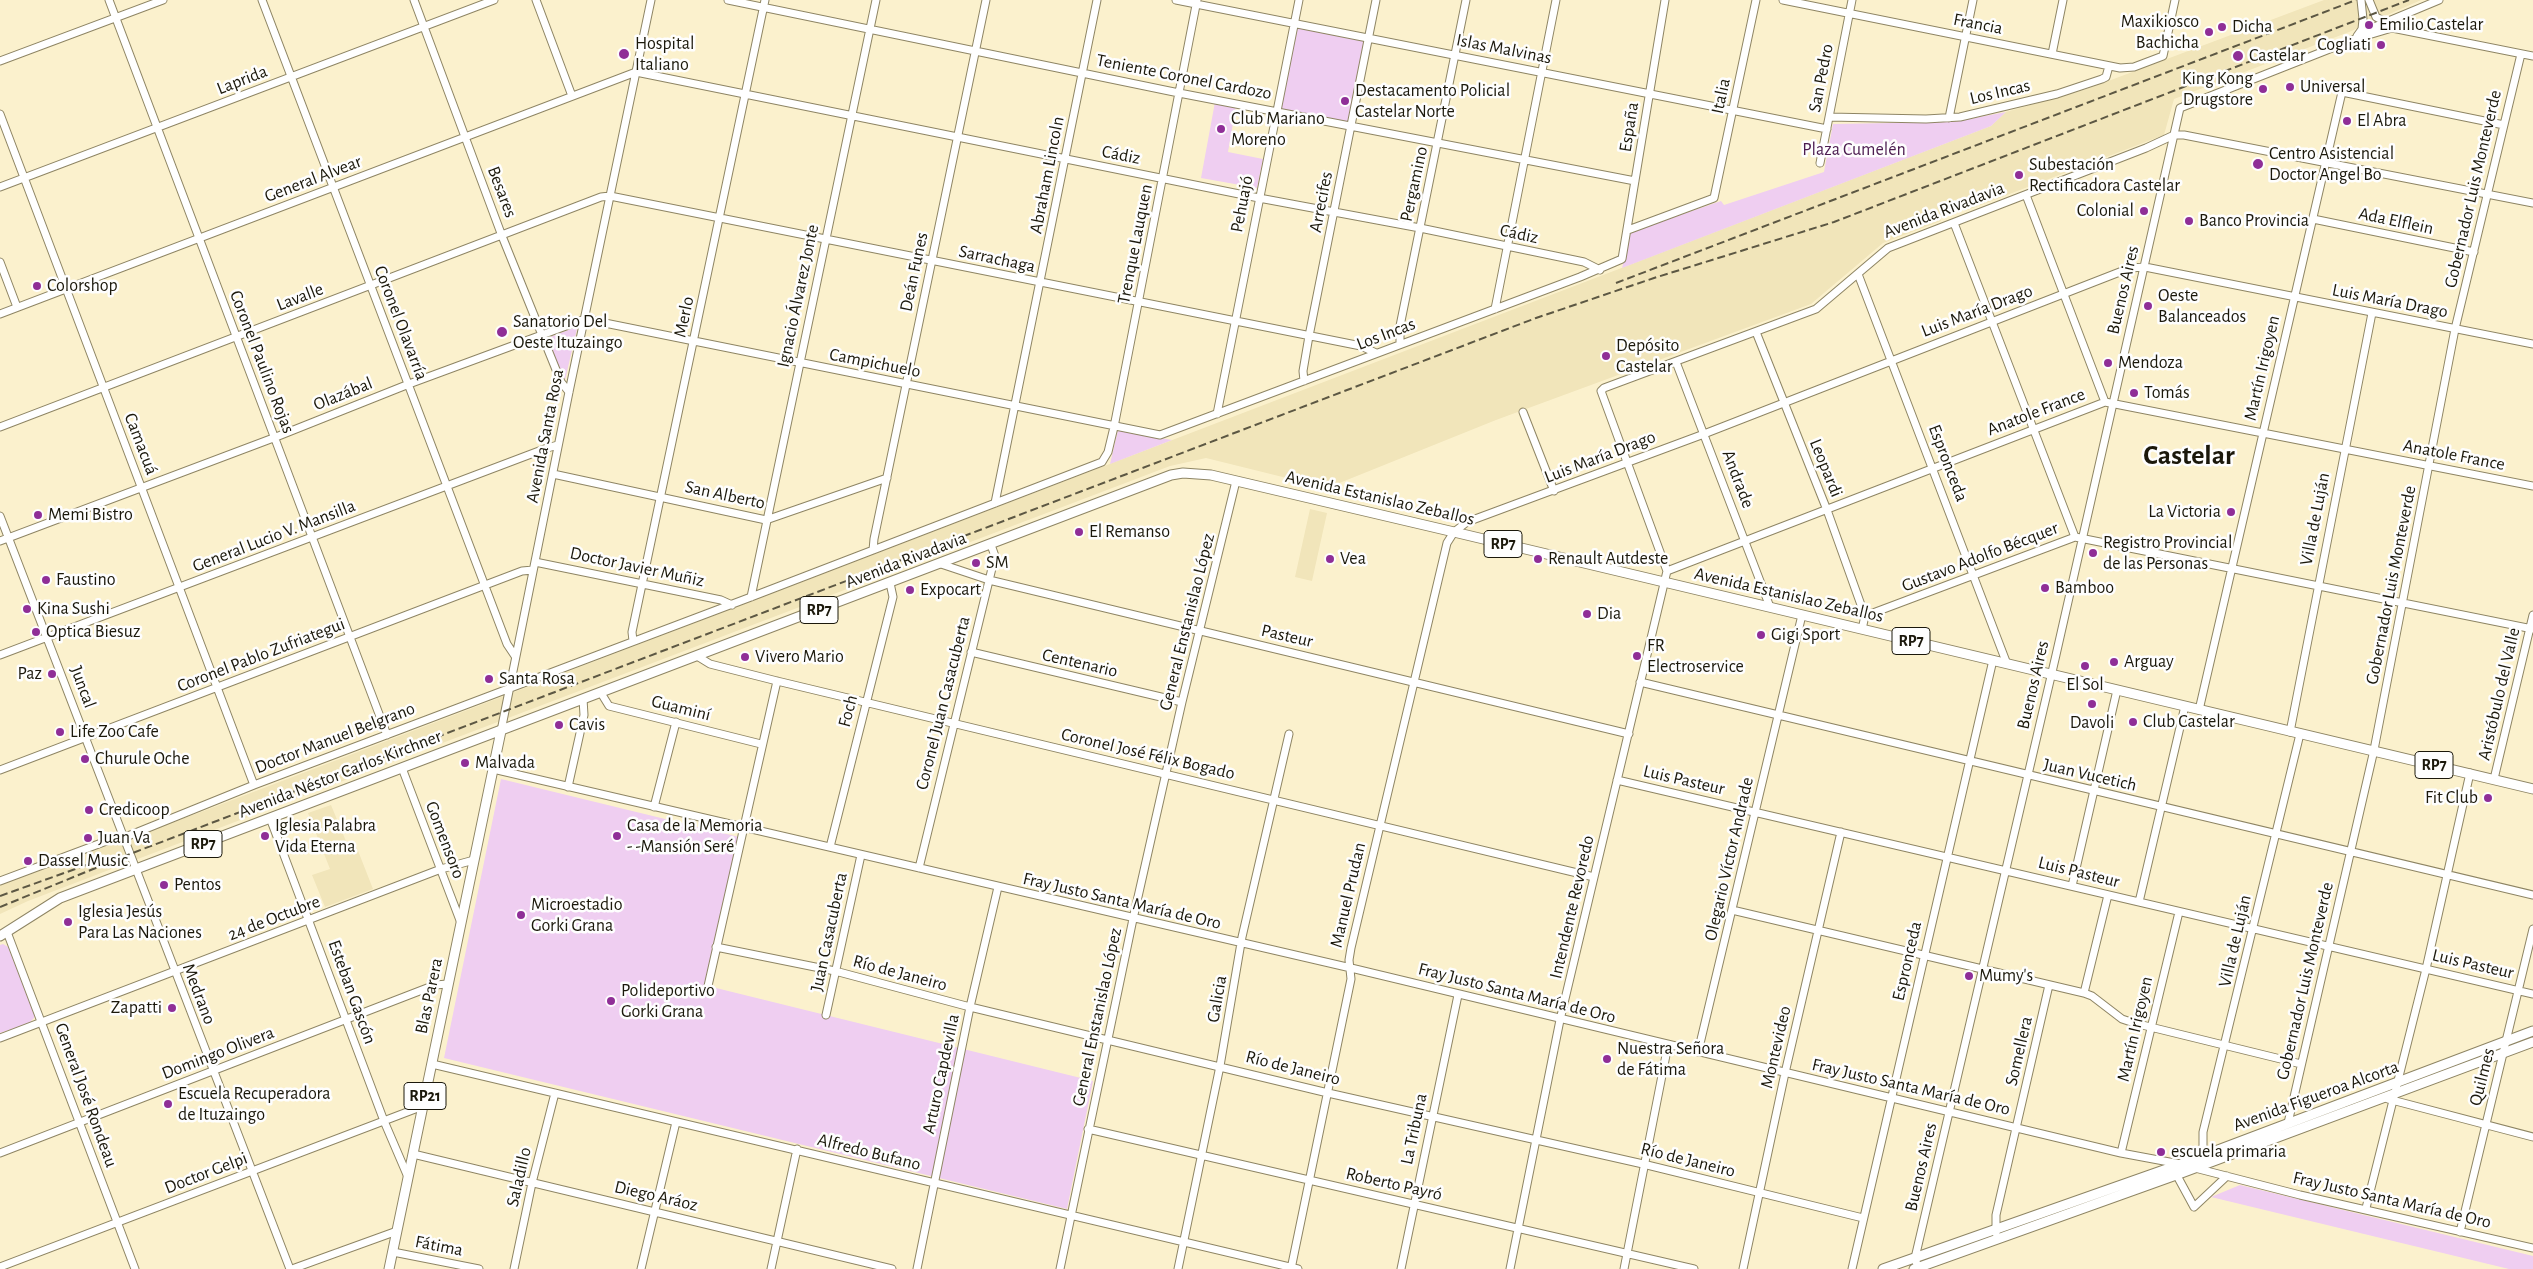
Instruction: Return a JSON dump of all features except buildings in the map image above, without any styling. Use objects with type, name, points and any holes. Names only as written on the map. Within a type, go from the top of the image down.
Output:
[{"type":"main road","name":"Avenida Estanislao Zeballos","points":[[1183,473],[1204,474],[1454,532],[2533,789]]},
{"type":"main road","name":"Avenida Rivadavia","points":[[502,731],[1171,475],[1183,473]]},
{"type":"main road","name":"Avenida Néstor Carlos Kirchner","points":[[4,934],[60,898],[502,731]]},
{"type":"main road","name":"Blas Parera","points":[[389,1269],[502,731]]},
{"type":"main road","name":"Avenida Figueroa Alcorta","points":[[1916,1268],[1998,1240],[2176,1169],[2203,1155],[2288,1123],[2389,1095],[2397,1083],[2533,1031]]},
{"type":"main road","name":"Avenida Figueroa Alcorta","points":[[1883,1269],[2176,1169],[2195,1168],[2533,1042]]},
{"type":"street","name":"Coronel Paulino Rojas","points":[[109,0],[352,637],[387,735]]},
{"type":"street","points":[[0,61],[163,0]]},
{"type":"street","name":"Coronel Olavarría","points":[[262,0],[484,586],[507,644],[515,656]]},
{"type":"street","name":"Besares","points":[[414,0],[502,236],[561,382],[569,392]]},
{"type":"street","name":"Laprida","points":[[0,187],[494,0]]},
{"type":"street","points":[[536,0],[572,96]]},
{"type":"street","name":"Avenida Santa Rosa","points":[[502,731],[515,656],[558,445],[651,0]]},
{"type":"street","name":"Teniente Coronel Cardozo","points":[[728,0],[764,3],[870,29],[975,51],[1636,181]]},
{"type":"street","name":"Ignacio Álvarez Jonte","points":[[751,597],[876,0]]},
{"type":"street","name":"Deán Funes","points":[[874,550],[931,261],[986,0]]},
{"type":"street","name":"Abraham Lincoln","points":[[995,503],[1097,0]]},
{"type":"street","name":"Islas Malvinas","points":[[1176,0],[1197,2],[1455,56],[1827,129]]},
{"type":"street","name":"Pehuajó","points":[[1217,414],[1299,0]]},
{"type":"street","name":"Arrecifes","points":[[1304,381],[1303,371],[1309,336],[1376,0]]},
{"type":"street","name":"Pergamino","points":[[1400,344],[1400,326],[1466,0]]},
{"type":"street","points":[[1495,309],[1556,0]]},
{"type":"street","name":"España","points":[[1622,259],[1664,0]]},
{"type":"street","name":"Italia","points":[[1628,230],[1714,198],[1756,0]]},
{"type":"street","name":"Francia","points":[[1783,0],[2109,66]]},
{"type":"street","name":"San Pedro","points":[[1820,163],[1852,0]]},
{"type":"street","points":[[1949,118],[1973,0]]},
{"type":"street","points":[[2052,54],[2063,0]]},
{"type":"street","points":[[2109,66],[2134,67],[2164,56],[2175,0]]},
{"type":"street","points":[[2356,39],[2362,29],[2363,12],[2361,0]]},
{"type":"street","points":[[2369,0],[2376,17],[2386,22]]},
{"type":"street","points":[[2356,39],[2367,30],[2439,0]]},
{"type":"street","name":"Trenque Lauquen","points":[[1102,462],[1108,452],[1114,427],[1197,2]]},
{"type":"street","name":"Merlo","points":[[633,641],[632,632],[764,3]]},
{"type":"street","points":[[2356,39],[2392,28],[2533,56]]},
{"type":"street","name":"Buenos Aires","points":[[1916,1268],[1915,1258],[2051,674],[2109,403],[2145,267],[2180,108],[2356,39]]},
{"type":"street","name":"Gobernador Luis Monteverde","points":[[2288,1123],[2374,750],[2455,329],[2521,54]]},
{"type":"street","name":"Los Incas","points":[[1829,117],[1949,118],[2057,94],[2106,77],[2109,66]]},
{"type":"street","name":"General Alvear","points":[[0,314],[636,72]]},
{"type":"street","name":"Cádiz","points":[[636,72],[1259,198],[1420,228],[1584,262],[1600,270]]},
{"type":"street","name":"Martín Irigoyen","points":[[2199,710],[2342,92],[2504,125]]},
{"type":"street","name":"Camacuá","points":[[0,114],[254,785]]},
{"type":"street","points":[[2174,135],[2184,135],[2533,203]]},
{"type":"street","name":"Avenida Rivadavia","points":[[1626,462],[1601,391],[1604,388],[1816,309],[1888,248],[2152,146],[2174,135]]},
{"type":"street","points":[[2026,195],[2063,294],[2109,403]]},
{"type":"street","name":"Sarrachaga","points":[[610,196],[1361,346],[1376,353]]},
{"type":"street","name":"Lavalle","points":[[0,427],[601,197],[610,196]]},
{"type":"street","name":"Ada Elflein","points":[[2313,219],[2474,252]]},
{"type":"street","points":[[1954,223],[2033,429],[2079,538]]},
{"type":"street","name":"Los Incas","points":[[1160,435],[1600,270],[1622,259]]},
{"type":"street","points":[[0,262],[17,308]]},
{"type":"street","name":"Luis María Drago","points":[[1454,532],[1467,522],[1704,434],[1784,401],[2130,268],[2145,267],[2533,344]]},
{"type":"street","name":"Espronceda","points":[[1858,274],[1934,468],[2007,664]]},
{"type":"street","name":"Villa de Luján","points":[[2290,732],[2372,313]]},
{"type":"street","name":"Olazábal","points":[[0,541],[276,437],[408,384],[585,319]]},
{"type":"street","name":"Campichuelo","points":[[585,319],[1160,435]]},
{"type":"street","name":"Leopardi","points":[[1756,332],[1827,510],[1865,616]]},
{"type":"street","name":"Andrade","points":[[1676,362],[1770,607]]},
{"type":"street","name":"Anatole France","points":[[1666,571],[2033,429],[2109,403],[2533,486]]},
{"type":"street","points":[[1523,412],[1554,491]]},
{"type":"street","name":"General Lucio V. Mansilla","points":[[0,655],[558,445]]},
{"type":"street","name":"Avenida Rivadavia","points":[[510,689],[1102,462]]},
{"type":"street","points":[[1626,462],[1666,571],[1664,582]]},
{"type":"street","name":"San Alberto","points":[[553,474],[766,520],[887,478]]},
{"type":"street","name":"General Enstanislao López","points":[[1060,1269],[1073,1215],[1088,1129],[1133,919],[1182,702],[1201,631],[1236,481]]},
{"type":"street","name":"Juncal","points":[[0,516],[136,869]]},
{"type":"street","name":"Manuel Prudan","points":[[1294,1268],[1351,979],[1351,948],[1447,543],[1454,532]]},
{"type":"street","name":"Gustavo Adolfo Bécquer","points":[[1865,616],[2079,538],[2531,628]]},
{"type":"street","name":"Coronel Juan Casacuberta","points":[[919,868],[995,556],[991,545]]},
{"type":"street","name":"Pasteur","points":[[941,564],[989,580],[1628,734]]},
{"type":"street","name":"Doctor Javier Muñiz","points":[[534,566],[643,584],[721,600],[732,605]]},
{"type":"street","name":"Coronel Pablo Zufriategui","points":[[0,770],[534,566]]},
{"type":"street","name":"Intendente Revoredo","points":[[1510,1269],[1560,1020],[1664,582]]},
{"type":"street","name":"Foch","points":[[830,847],[893,597],[890,583]]},
{"type":"street","name":"Olegario Víctor Andrade","points":[[1698,1052],[1802,615]]},
{"type":"street","name":"Aristóbulo del Valle","points":[[2494,779],[2533,615]]},
{"type":"street","points":[[1862,629],[1865,616]]},
{"type":"street","name":"Centenario","points":[[971,652],[1182,702]]},
{"type":"street","name":"Coronel José Félix Bogado","points":[[697,656],[710,664],[866,703],[1594,877]]},
{"type":"street","name":"Espronceda","points":[[1852,1269],[1890,1097],[1993,660]]},
{"type":"street","points":[[708,986],[761,744],[777,681]]},
{"type":"street","name":"Juan Vucetich","points":[[1640,682],[2533,895]]},
{"type":"street","name":"Doctor Manuel Belgrano","points":[[0,881],[510,689]]},
{"type":"street","points":[[2072,886],[2117,690]]},
{"type":"street","name":"Guaminí","points":[[601,693],[609,706],[761,744]]},
{"type":"street","points":[[568,787],[584,715],[583,699]]},
{"type":"street","points":[[2139,902],[2185,706]]},
{"type":"street","points":[[654,808],[676,722]]},
{"type":"street","name":"Galicia","points":[[1178,1269],[1220,1066],[1241,944],[1289,734]]},
{"type":"street","name":"Villa de Luján","points":[[2203,1155],[2203,1132],[2300,734]]},
{"type":"street","name":"Gomensoro","points":[[402,768],[461,923]]},
{"type":"street","name":"Fray Justo Santa María de Oro","points":[[493,769],[654,808],[1351,968],[1560,1020],[2121,1153],[2176,1169]]},
{"type":"street","name":"Aristóbulo del Valle","points":[[2366,1208],[2389,1095],[2397,1083],[2426,969],[2470,773]]},
{"type":"street","name":"Luis Pasteur","points":[[1617,780],[2533,994]]},
{"type":"street","name":"Esteban Gascón","points":[[270,818],[310,920],[384,1121],[408,1176]]},
{"type":"street","name":"Montevideo","points":[[1743,1269],[1785,1073],[1841,832]]},
{"type":"street","name":"Juan Casacuberta","points":[[826,1015],[861,855]]},
{"type":"street","name":"24 de Octubre","points":[[0,1038],[441,869],[474,860]]},
{"type":"street","name":"Medrano","points":[[136,869],[212,1072],[291,1269]]},
{"type":"street","name":"Arturo Capdevilla","points":[[917,1269],[970,1007],[998,887]]},
{"type":"street","points":[[2084,993],[2108,895]]},
{"type":"street","points":[[1732,910],[2084,993],[2092,996],[2122,1019],[2150,1028],[2302,1064]]},
{"type":"street","name":"Martín Irigoyen","points":[[2121,1153],[2178,912]]},
{"type":"street","name":"Quilmes","points":[[2460,1232],[2533,929]]},
{"type":"street","name":"General José Rondeau","points":[[4,934],[42,1021],[135,1269]]},
{"type":"street","name":"Río de Janeiro","points":[[716,947],[835,971],[970,1007],[1328,1093],[1537,1138],[1863,1218]]},
{"type":"street","name":"Domingo Olivera","points":[[0,1153],[435,985],[448,984]]},
{"type":"street","name":"Somellera","points":[[1998,1240],[1995,1230],[1996,1215],[2049,985]]},
{"type":"street","name":"La Tribuna","points":[[1401,1269],[1458,995]]},
{"type":"street","points":[[1624,1269],[1643,1164],[1668,1045]]},
{"type":"street","name":"Alfredo Bufano","points":[[432,1064],[1294,1268]]},
{"type":"street","name":"Saladillo","points":[[514,1269],[532,1183],[555,1093]]},
{"type":"street","points":[[2389,1095],[2485,1126],[2533,1137]]},
{"type":"street","name":"Doctor Gelpi","points":[[0,1267],[423,1106]]},
{"type":"street","points":[[641,1269],[676,1122]]},
{"type":"street","name":"Roberto Payró","points":[[1088,1129],[1694,1269]]},
{"type":"street","points":[[771,1269],[797,1149]]},
{"type":"street","name":"Diego Aráoz","points":[[413,1154],[778,1240],[892,1269]]},
{"type":"street","name":"Fray Justo Santa María de Oro","points":[[2195,1168],[2533,1248]]},
{"type":"street","points":[[2176,1169],[2194,1207],[2227,1176]]},
{"type":"street","points":[[291,1269],[386,1233],[397,1231]]},
{"type":"street","name":"Fátima","points":[[393,1252],[479,1269]]},
{"type":"shaded area","points":[[2324,0],[2421,0],[2349,32],[2174,99],[2164,135],[1965,211],[1962,209],[1940,217],[1941,221],[1883,243],[1811,304],[1496,420],[1327,488],[1206,458],[1170,466],[122,865],[28,901],[0,914],[0,885],[201,812],[1991,126],[2006,112],[2087,89]]},
{"type":"shaded area","points":[[1310,509],[1327,513],[1312,581],[1295,577]]},
{"type":"shaded area","points":[[331,805],[348,846],[355,843],[373,889],[325,907],[312,875],[330,869],[308,813]]},
{"type":"green space","points":[[1298,27],[1364,40],[1348,122],[1280,109]]},
{"type":"green space","name":"Club Mariano Moreno","points":[[1215,102],[1236,106],[1228,152],[1263,159],[1257,188],[1201,178]]},
{"type":"green space","name":"Plaza Cumelén","points":[[2006,112],[1991,126],[1622,268],[1631,232],[1721,201],[1724,205],[1824,172],[1833,124],[1953,122]]},
{"type":"green space","points":[[576,327],[565,380],[548,340],[550,337]]},
{"type":"green space","points":[[1118,430],[1172,440],[1110,464]]},
{"type":"green space","name":"Polideportivo Gorki Grana","points":[[501,779],[739,837],[708,986],[1093,1081],[1067,1209],[444,1058]]},
{"type":"green space","points":[[3,944],[8,947],[35,1014],[29,1023],[0,1033],[0,945]]},
{"type":"green space","points":[[2240,1185],[2533,1256],[2533,1269],[2509,1269],[2211,1197]]},
{"type":"railway","points":[[1616,283],[2356,0]]},
{"type":"railway","points":[[0,907],[130,854],[1536,318],[1654,278],[1834,222],[2409,0]]},
{"type":"railway","points":[[0,896],[92,863]]},
{"type":"place","name":"Emilio Castelar","points":[[2369,25]]},
{"type":"place","name":"Dicha","points":[[2222,27]]},
{"type":"place","name":"Maxikiosco Bachicha","points":[[2209,32]]},
{"type":"place","name":"Cogliati","points":[[2381,45]]},
{"type":"place","name":"Hospital Italiano","points":[[624,54]]},
{"type":"place","name":"Castelar","points":[[2238,56]]},
{"type":"place","name":"Universal","points":[[2290,87]]},
{"type":"place","name":"King Kong Drugstore","points":[[2263,89]]},
{"type":"place","name":"Destacamento Policial Castelar Norte","points":[[1345,101]]},
{"type":"place","name":"El Abra","points":[[2347,121]]},
{"type":"place","name":"Club Mariano Moreno","points":[[1221,129]]},
{"type":"place","name":"Centro Asistencial Doctor Angel Bo","points":[[2258,164]]},
{"type":"place","name":"Subestación Rectificadora Castelar","points":[[2019,175]]},
{"type":"place","name":"Colonial","points":[[2144,211]]},
{"type":"place","name":"Banco Provincia","points":[[2189,221]]},
{"type":"place","name":"Colorshop","points":[[37,286]]},
{"type":"place","name":"Oeste Balanceados","points":[[2148,306]]},
{"type":"place","name":"Sanatorio Del Oeste Ituzaingo","points":[[502,332]]},
{"type":"place","name":"Depósito Castelar","points":[[1606,356]]},
{"type":"place","name":"Mendoza","points":[[2108,363]]},
{"type":"place","name":"Tomás","points":[[2134,393]]},
{"type":"place","name":"La Victoria","points":[[2231,512]]},
{"type":"place","name":"Memi Bistro","points":[[38,515]]},
{"type":"place","name":"El Remanso","points":[[1079,532]]},
{"type":"place","name":"Registro Provincial de las Personas","points":[[2093,553]]},
{"type":"place","name":"Vea","points":[[1330,559]]},
{"type":"place","name":"Renault Autdeste","points":[[1538,559]]},
{"type":"place","name":"SM","points":[[976,563]]},
{"type":"place","name":"Faustino","points":[[46,580]]},
{"type":"place","name":"Bamboo","points":[[2045,588]]},
{"type":"place","name":"Expocart","points":[[910,590]]},
{"type":"place","name":"Kina Sushi","points":[[27,609]]},
{"type":"place","name":"Dia","points":[[1587,614]]},
{"type":"place","name":"Optica Biesuz","points":[[36,632]]},
{"type":"place","name":"Gigi Sport","points":[[1761,635]]},
{"type":"place","name":"FR Electroservice","points":[[1637,656]]},
{"type":"place","name":"Vivero Mario","points":[[745,657]]},
{"type":"place","name":"Arguay","points":[[2114,662]]},
{"type":"place","name":"El Sol","points":[[2085,666]]},
{"type":"place","name":"Paz","points":[[52,674]]},
{"type":"place","name":"Santa Rosa","points":[[489,679]]},
{"type":"place","name":"Davoli","points":[[2092,704]]},
{"type":"place","name":"Club Castelar","points":[[2133,722]]},
{"type":"place","name":"Cavis","points":[[559,725]]},
{"type":"place","name":"Life Zoo Cafe","points":[[60,732]]},
{"type":"place","name":"Churule Oche","points":[[85,759]]},
{"type":"place","name":"Malvada","points":[[465,763]]},
{"type":"place","name":"Fit Club","points":[[2488,798]]},
{"type":"place","name":"Credicoop","points":[[89,810]]},
{"type":"place","name":"Iglesia Palabra Vida Eterna","points":[[265,836]]},
{"type":"place","name":"Casa de la Memoria - -Mansión Seré","points":[[617,836]]},
{"type":"place","name":"Juan Va","points":[[88,838]]},
{"type":"place","name":"Dassel Music","points":[[28,861]]},
{"type":"place","name":"Pentos","points":[[164,885]]},
{"type":"place","name":"Microestadio Gorki Grana","points":[[521,915]]},
{"type":"place","name":"Iglesia Jesús Para Las Naciones","points":[[68,922]]},
{"type":"place","name":"Mumy's","points":[[1969,976]]},
{"type":"place","name":"Polideportivo Gorki Grana","points":[[611,1001]]},
{"type":"place","name":"Zapatti","points":[[172,1008]]},
{"type":"place","name":"Nuestra Señora de Fátima","points":[[1607,1059]]},
{"type":"place","name":"Escuela Recuperadora de Ituzaingo","points":[[168,1104]]},
{"type":"place","name":"escuela primaria","points":[[2161,1152]]},
{"type":"district","name":"Castelar","points":[[2189,456]]}]
